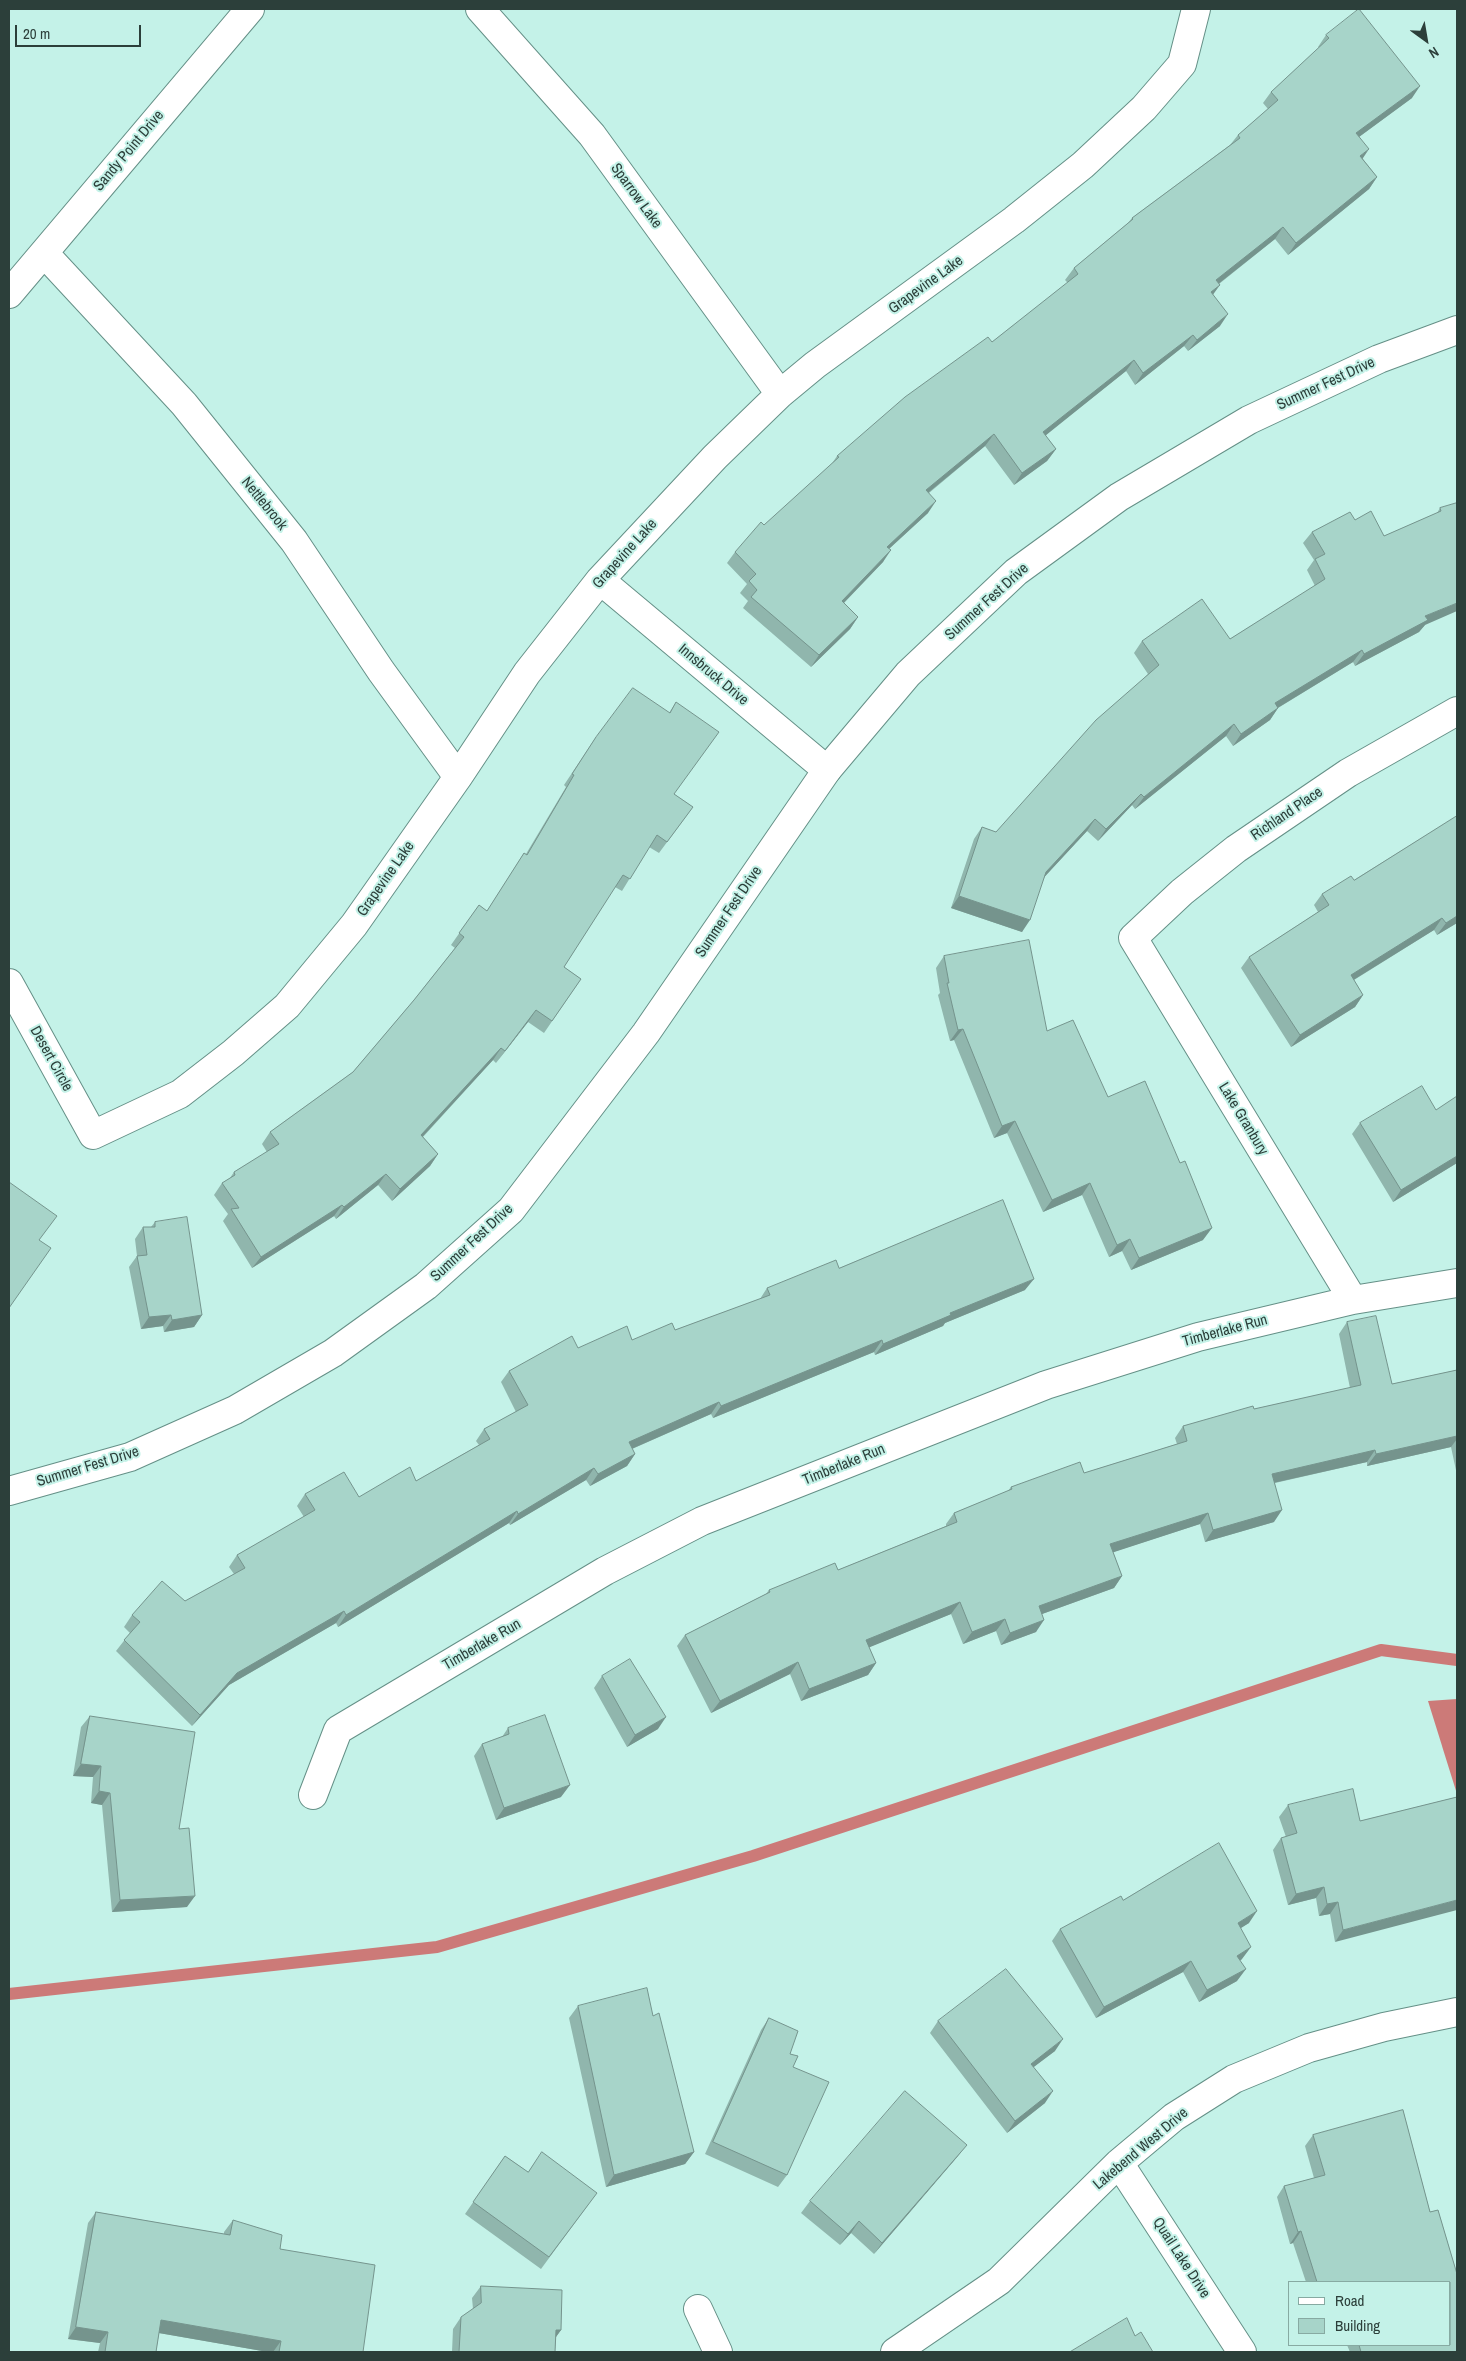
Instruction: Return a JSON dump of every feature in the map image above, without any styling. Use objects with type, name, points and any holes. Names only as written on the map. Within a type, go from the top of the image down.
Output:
[{"type":"street","name":"Sandy Point Drive","points":[[9,294],[250,9]]},
{"type":"street","name":"Sparrow Lake","points":[[480,9],[592,134],[780,394]]},
{"type":"street","name":"Grapevine Lake","points":[[93,1135],[180,1094],[233,1053],[287,1006],[354,925],[458,777],[527,672],[600,580],[715,457],[780,394],[815,365],[1014,220],[1083,165],[1144,108],[1182,64],[1196,9]]},
{"type":"street","name":"Nettlebrook","points":[[44,252],[184,404],[294,541],[381,671],[458,777]]},
{"type":"street","name":"Summer Fest Drive","points":[[9,1491],[130,1457],[234,1410],[333,1353],[426,1286],[511,1210],[646,1033],[827,770],[908,674],[1016,572],[1119,497],[1249,420],[1379,359],[1457,330]]},
{"type":"street","name":"Innsbruck Drive","points":[[600,580],[827,770]]},
{"type":"street","name":"Richland Place","points":[[1133,938],[1182,892],[1236,848],[1348,773],[1457,711]]},
{"type":"street","name":"Lake Granbury","points":[[1133,938],[1353,1300]]},
{"type":"street","name":"Desert Circle","points":[[9,983],[93,1135]]},
{"type":"street","name":"Timberlake Run","points":[[313,1796],[338,1730],[605,1571],[702,1521],[1046,1385],[1198,1337],[1353,1300],[1457,1283]]},
{"type":"street","name":"Lakebend West Drive","points":[[895,2352],[999,2280],[1119,2163],[1174,2117],[1234,2080],[1309,2048],[1384,2027],[1457,2012]]},
{"type":"street","name":"Quail Lake Drive","points":[[1119,2163],[1242,2352]]},
{"type":"street","points":[[698,2309],[718,2352]]},
{"type":"shaded area","points":[[1457,1699],[1457,1794],[1428,1701]]},
{"type":"building","points":[[1359,9],[1420,86],[1356,133],[1369,149],[1360,156],[1377,177],[1296,243],[1283,227],[1216,280],[1220,285],[1211,292],[1228,314],[1197,340],[1193,335],[1143,373],[1134,360],[1043,432],[1056,449],[1022,473],[994,434],[926,490],[936,501],[887,547],[891,550],[842,601],[858,617],[819,655],[751,597],[757,590],[749,581],[756,574],[735,552],[761,522],[764,525],[839,457],[837,456],[905,397],[988,337],[992,342],[1078,274],[1074,268],[1132,218],[1240,138],[1238,135],[1278,100],[1271,92],[1329,38],[1326,35]]},
{"type":"building","points":[[1457,503],[1457,603],[1425,616],[1428,620],[1364,654],[1362,650],[1275,703],[1278,708],[1241,734],[1234,724],[1144,797],[1141,794],[1106,829],[1095,819],[1046,872],[1030,920],[959,896],[982,827],[996,832],[1096,720],[1159,665],[1142,641],[1202,599],[1230,639],[1325,579],[1315,559],[1325,554],[1312,532],[1350,512],[1355,520],[1371,511],[1384,536],[1441,511],[1440,508]]},
{"type":"building","points":[[633,688],[670,713],[676,702],[719,732],[674,794],[693,807],[667,842],[657,835],[630,879],[623,875],[564,967],[581,979],[552,1021],[536,1010],[505,1051],[501,1048],[421,1135],[438,1154],[400,1189],[386,1174],[344,1207],[342,1205],[261,1257],[231,1209],[239,1208],[222,1183],[235,1175],[234,1172],[279,1144],[270,1132],[353,1072],[414,1000],[464,937],[459,933],[479,905],[487,911],[524,853],[527,855],[574,775],[572,774],[596,737]]},
{"type":"building","points":[[1457,816],[1457,916],[1446,923],[1442,918],[1351,975],[1363,995],[1300,1035],[1249,957],[1329,905],[1322,894],[1351,876],[1354,880]]},
{"type":"building","points":[[1029,940],[1047,1031],[1073,1020],[1108,1097],[1145,1081],[1180,1163],[1185,1161],[1212,1228],[1139,1258],[1130,1239],[1117,1245],[1090,1183],[1052,1200],[1015,1121],[1002,1126],[963,1029],[958,1030],[947,983],[949,983],[944,956]]},
{"type":"building","points":[[1422,1086],[1436,1110],[1457,1096],[1457,1156],[1401,1190],[1360,1123]]},
{"type":"building","points":[[9,1182],[57,1216],[39,1240],[51,1248],[9,1308]]},
{"type":"building","points":[[1003,1200],[1034,1279],[950,1313],[951,1315],[883,1344],[882,1340],[721,1406],[719,1402],[629,1442],[635,1454],[598,1474],[594,1468],[518,1514],[517,1511],[346,1615],[344,1611],[237,1673],[200,1715],[124,1640],[140,1622],[132,1615],[162,1581],[185,1601],[245,1568],[237,1555],[315,1510],[305,1494],[344,1472],[359,1497],[410,1467],[416,1481],[490,1439],[484,1429],[528,1405],[509,1371],[572,1336],[578,1348],[627,1326],[632,1340],[672,1323],[675,1330],[770,1295],[767,1288],[836,1260],[839,1268]]},
{"type":"building","points":[[187,1217],[202,1315],[172,1320],[171,1315],[149,1317],[137,1256],[147,1255],[143,1227],[155,1227],[155,1222]]},
{"type":"building","points":[[1376,1316],[1392,1384],[1457,1370],[1457,1436],[1376,1454],[1375,1450],[1272,1474],[1282,1510],[1213,1530],[1208,1513],[1110,1544],[1122,1576],[1039,1606],[1044,1620],[1010,1633],[1005,1619],[972,1632],[960,1602],[866,1640],[876,1663],[809,1689],[798,1662],[720,1701],[685,1635],[770,1592],[769,1590],[835,1563],[838,1570],[957,1522],[954,1513],[1012,1489],[1011,1487],[1080,1462],[1084,1473],[1187,1441],[1183,1426],[1253,1406],[1254,1409],[1361,1385],[1347,1322]]},
{"type":"building","points":[[630,1659],[666,1717],[635,1735],[602,1676]]},
{"type":"building","points":[[545,1715],[570,1785],[504,1808],[482,1744],[509,1734],[508,1728]]},
{"type":"building","points":[[90,1716],[195,1732],[179,1829],[189,1828],[195,1896],[120,1900],[110,1793],[99,1791],[101,1766],[81,1764]]},
{"type":"building","points":[[1353,1789],[1360,1821],[1457,1797],[1457,1900],[1343,1930],[1338,1902],[1327,1904],[1324,1887],[1296,1894],[1281,1838],[1297,1833],[1288,1805]]},
{"type":"building","points":[[1219,1843],[1257,1911],[1238,1923],[1251,1947],[1237,1956],[1246,1969],[1207,1990],[1191,1961],[1104,2007],[1060,1929],[1121,1896],[1123,1900]]},
{"type":"building","points":[[1006,1969],[1063,2039],[1031,2064],[1053,2091],[1015,2121],[938,2021]]},
{"type":"building","points":[[647,1988],[653,2016],[659,2013],[694,2152],[614,2175],[578,2006]]},
{"type":"building","points":[[769,2018],[798,2031],[790,2054],[798,2056],[793,2067],[829,2082],[787,2175],[713,2142]]},
{"type":"building","points":[[905,2091],[967,2145],[882,2243],[859,2221],[848,2234],[810,2201]]},
{"type":"building","points":[[1403,2110],[1430,2212],[1438,2210],[1457,2274],[1457,2352],[1361,2352],[1359,2346],[1451,2346],[1451,2281],[1317,2281],[1301,2231],[1298,2232],[1284,2186],[1325,2175],[1313,2135]]},
{"type":"building","points":[[542,2152],[597,2193],[549,2257],[473,2202],[505,2156],[528,2172]]},
{"type":"building","points":[[96,2212],[230,2235],[233,2220],[282,2235],[280,2249],[375,2265],[363,2352],[279,2352],[281,2341],[161,2320],[156,2352],[105,2352],[108,2332],[76,2327]]},
{"type":"building","points":[[481,2286],[562,2290],[561,2330],[556,2330],[555,2352],[459,2352],[461,2317],[481,2303]]},
{"type":"building","points":[[1127,2318],[1135,2336],[1141,2332],[1153,2352],[1070,2352]]},
{"type":"waterway","points":[[9,1994],[437,1947],[753,1856],[1381,1650],[1457,1660]]}]
